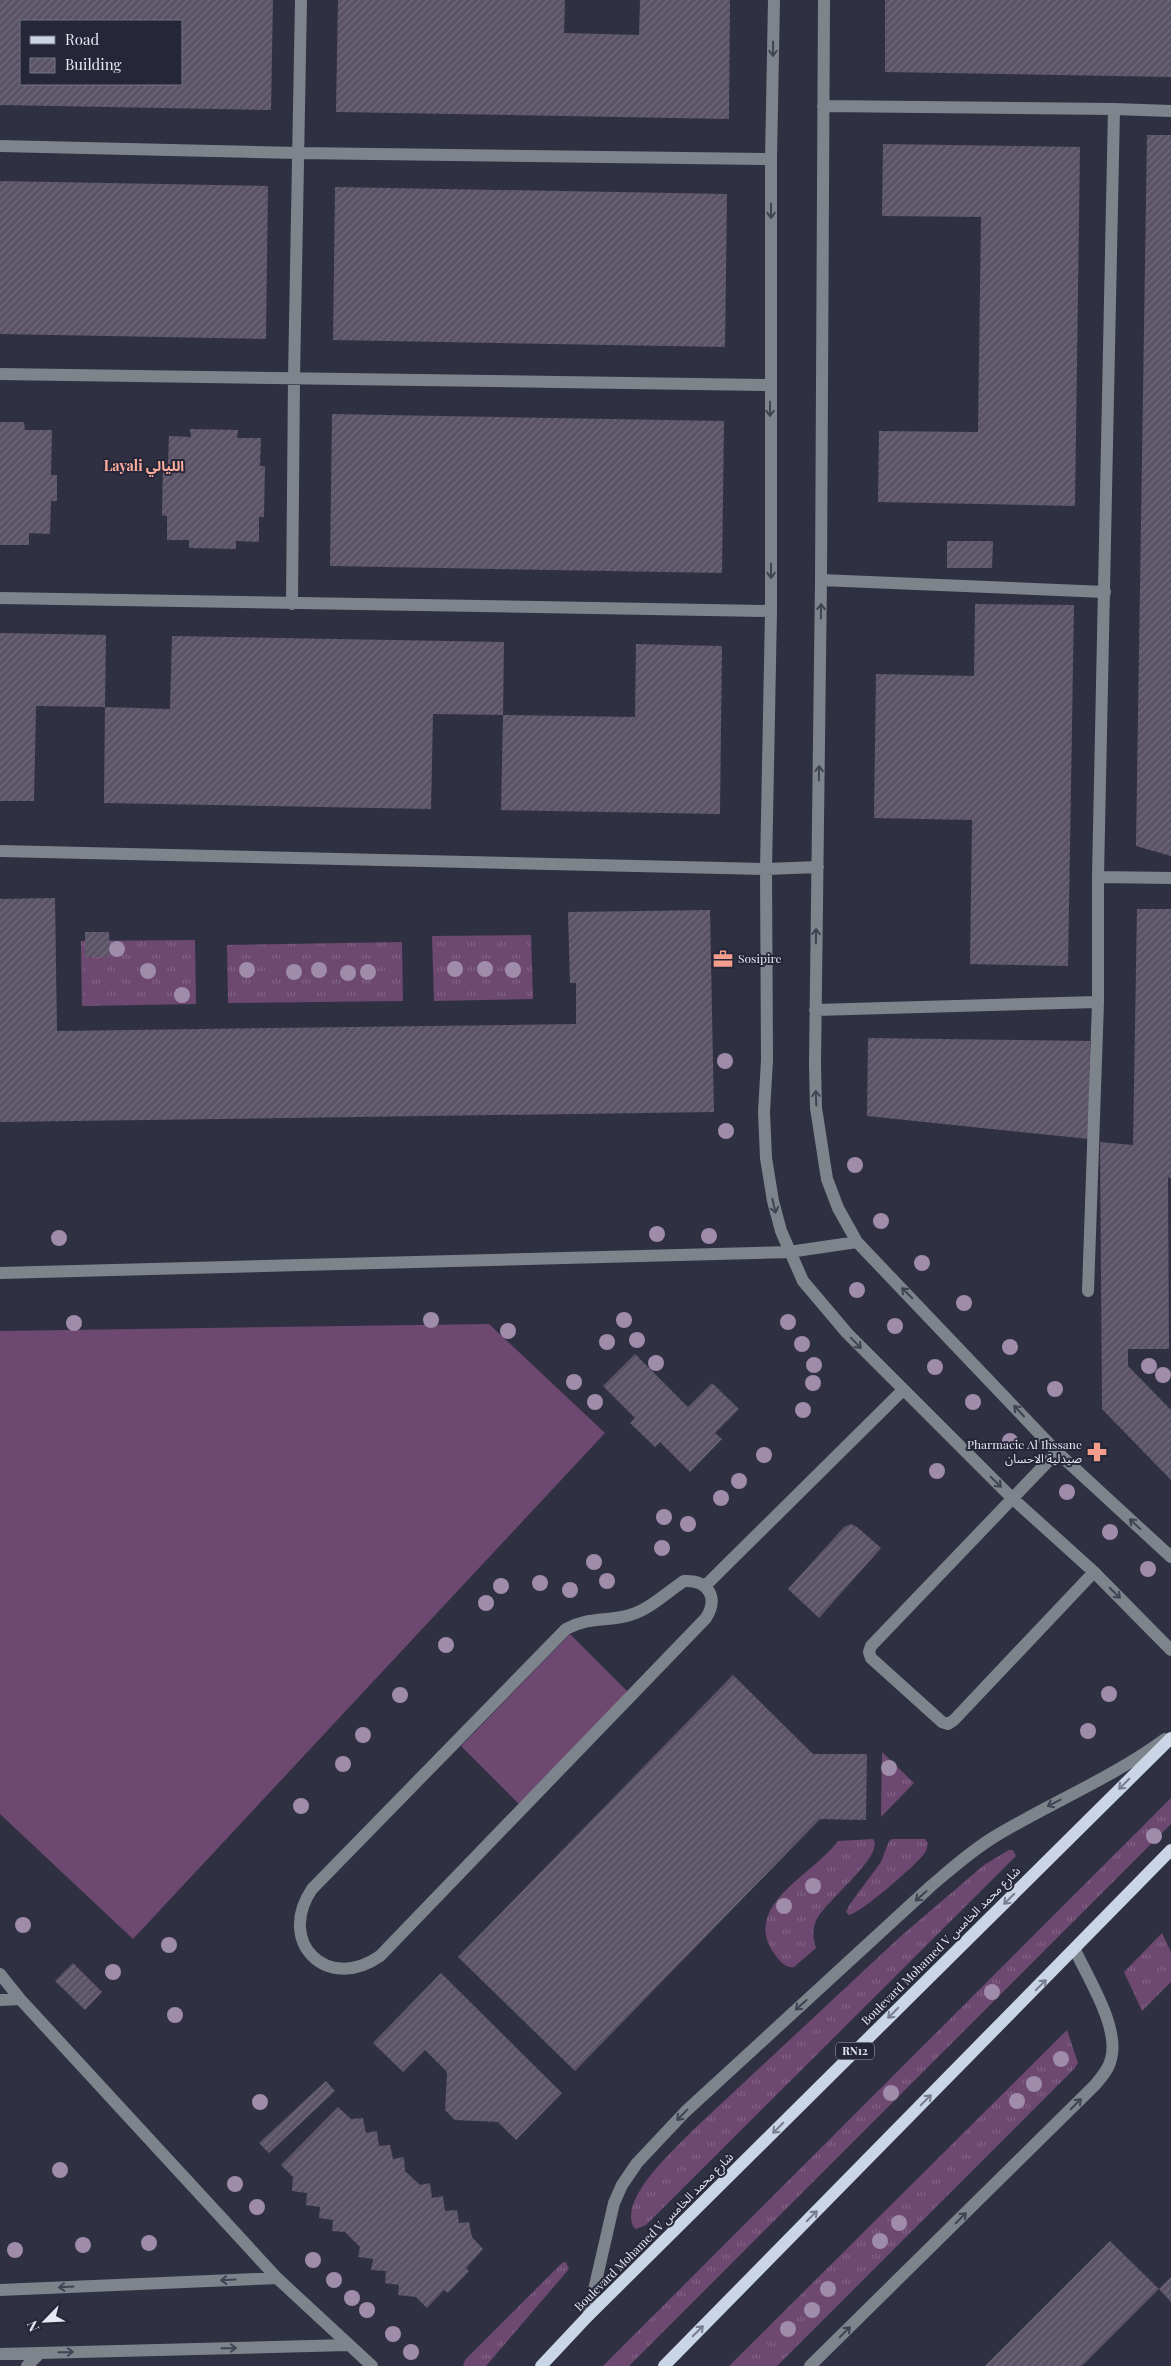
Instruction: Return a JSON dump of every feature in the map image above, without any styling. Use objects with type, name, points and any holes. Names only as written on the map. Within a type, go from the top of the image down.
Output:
[{"type":"main road","name":"Boulevard Mohamed V شارع محمد الخامس","points":[[541,2366],[588,2316],[1171,1736]]},
{"type":"main road","points":[[664,2366],[1075,1950],[1171,1850]]},
{"type":"street","points":[[292,604],[301,0]]},
{"type":"street","points":[[774,0],[771,159],[771,611],[766,870],[768,1060],[764,1112],[766,1158],[773,1201],[781,1232],[790,1252],[804,1281],[823,1305],[902,1390],[1012,1498],[1094,1572],[1171,1650]]},
{"type":"street","points":[[824,0],[821,580],[815,1010],[816,1108],[821,1147],[828,1179],[838,1208],[857,1242],[1058,1452],[1171,1557]]},
{"type":"street","points":[[823,106],[1171,111]]},
{"type":"street","points":[[1088,1291],[1098,1002],[1098,877],[1114,109]]},
{"type":"street","points":[[0,146],[298,154],[771,159]]},
{"type":"street","points":[[0,374],[770,385]]},
{"type":"street","points":[[821,580],[1105,592]]},
{"type":"street","points":[[0,598],[771,611]]},
{"type":"street","points":[[0,851],[766,870],[818,868]]},
{"type":"street","points":[[1098,877],[1171,878]]},
{"type":"street","points":[[815,1010],[1098,1002]]},
{"type":"street","points":[[0,1273],[790,1252],[857,1242]]},
{"type":"street","points":[[705,1586],[902,1390]]},
{"type":"street","points":[[1058,1452],[871,1646],[869,1652],[871,1658],[942,1722],[948,1724],[961,1713],[1094,1572]]},
{"type":"street","points":[[684,1581],[695,1581],[705,1586],[711,1596],[712,1608],[706,1618],[380,1956],[367,1965],[350,1970],[334,1969],[319,1962],[308,1950],[300,1935],[299,1918],[303,1902],[312,1889],[566,1629],[592,1619],[618,1618],[636,1613],[684,1581]]},
{"type":"street","points":[[588,2316],[614,2203],[622,2185],[637,2163],[685,2112],[931,1886],[973,1851],[1049,1805],[1133,1760],[1171,1736]]},
{"type":"street","points":[[810,2366],[1095,2086],[1106,2070],[1111,2060],[1113,2049],[1111,2032],[1075,1950]]},
{"type":"street","points":[[0,1974],[20,1999],[277,2278],[372,2366]]},
{"type":"street","points":[[0,2000],[20,1999]]},
{"type":"street","points":[[0,2290],[277,2278]]},
{"type":"street","points":[[0,2354],[348,2345]]},
{"type":"street","points":[[27,2366],[40,2353]]},
{"type":"green space","points":[[531,935],[533,999],[434,1001],[432,936]]},
{"type":"green space","points":[[195,940],[196,1004],[82,1006],[81,941]]},
{"type":"green space","points":[[402,942],[403,1001],[228,1003],[227,945]]},
{"type":"green space","points":[[489,1324],[605,1433],[133,1939],[0,1814],[0,1331]]},
{"type":"green space","points":[[570,1634],[628,1692],[519,1804],[461,1746]]},
{"type":"green space","points":[[882,1752],[914,1783],[881,1817]]},
{"type":"green space","points":[[1171,1798],[1171,1824],[629,2366],[603,2366]]},
{"type":"green space","points":[[873,1839],[875,1846],[871,1856],[816,1921],[813,1935],[816,1948],[794,1967],[785,1965],[773,1952],[766,1935],[767,1919],[774,1905],[785,1891],[838,1841]]},
{"type":"green space","points":[[892,1839],[925,1839],[928,1843],[927,1849],[911,1868],[888,1888],[865,1906],[849,1915],[846,1912],[850,1904],[881,1862],[889,1841]]},
{"type":"green space","points":[[1009,1850],[1013,1850],[1016,1856],[646,2225],[636,2229],[633,2226],[631,2214],[634,2201],[651,2174],[674,2149],[901,1936],[984,1865]]},
{"type":"green space","points":[[1162,1933],[1171,1952],[1171,1982],[1142,2011],[1124,1972]]},
{"type":"green space","points":[[1067,2030],[1078,2063],[1074,2069],[777,2366],[729,2366]]},
{"type":"green space","points":[[566,2262],[569,2269],[486,2366],[463,2366],[465,2360],[562,2263]]},
{"type":"building","points":[[0,0],[273,0],[271,110],[0,105]]},
{"type":"building","points":[[338,0],[565,0],[564,33],[639,35],[640,0],[730,0],[729,119],[336,112]]},
{"type":"building","points":[[885,0],[1171,0],[1171,77],[885,72]]},
{"type":"building","points":[[1147,135],[1171,135],[1171,856],[1136,846]]},
{"type":"building","points":[[883,144],[1080,147],[1075,506],[878,502],[879,431],[978,432],[980,289],[981,217],[882,216]]},
{"type":"building","points":[[0,181],[268,186],[266,339],[0,334]]},
{"type":"building","points":[[335,187],[727,194],[725,347],[333,340]]},
{"type":"building","points":[[332,414],[724,421],[722,573],[330,566]]},
{"type":"building","points":[[0,422],[24,422],[25,430],[52,430],[51,475],[57,475],[57,501],[51,501],[50,534],[29,533],[29,545],[0,545]]},
{"type":"building","points":[[190,429],[238,430],[237,438],[261,438],[260,466],[265,466],[264,517],[259,517],[259,542],[236,541],[236,549],[189,548],[189,540],[167,540],[167,516],[162,515],[163,464],[168,464],[169,436],[191,437]]},
{"type":"building","points":[[947,541],[993,541],[992,568],[947,568]]},
{"type":"building","points":[[975,604],[1074,605],[1068,966],[970,964],[972,820],[874,818],[876,674],[974,676]]},
{"type":"building","points":[[0,633],[106,635],[105,707],[36,706],[34,801],[0,801]]},
{"type":"building","points":[[172,636],[504,642],[503,715],[433,714],[431,809],[104,803],[105,707],[170,709]]},
{"type":"building","points":[[636,644],[722,646],[720,814],[501,810],[503,715],[635,717]]},
{"type":"building","points":[[55,898],[57,1031],[576,1024],[576,983],[570,983],[568,912],[710,910],[714,1112],[0,1122],[0,899]]},
{"type":"building","points":[[1137,909],[1171,909],[1171,1178],[1168,1177],[1169,1349],[1128,1349],[1128,1366],[1171,1410],[1171,1480],[1102,1409],[1100,1142],[1133,1145]]},
{"type":"building","points":[[85,932],[109,932],[110,957],[85,957]]},
{"type":"building","points":[[868,1038],[1090,1041],[1089,1139],[867,1116]]},
{"type":"building","points":[[635,1354],[688,1407],[712,1383],[739,1409],[715,1433],[722,1439],[690,1472],[660,1442],[655,1447],[630,1423],[635,1418],[603,1386]]},
{"type":"building","points":[[851,1524],[881,1548],[819,1618],[788,1589],[844,1527]]},
{"type":"building","points":[[733,1675],[813,1754],[867,1754],[866,1820],[820,1819],[575,2071],[458,1957]]},
{"type":"building","points":[[73,1963],[102,1992],[85,2010],[55,1981]]},
{"type":"building","points":[[441,1973],[562,2093],[516,2140],[498,2122],[455,2120],[445,2110],[447,2072],[425,2050],[403,2072],[373,2043]]},
{"type":"building","points":[[326,2081],[335,2091],[269,2153],[259,2143]]},
{"type":"building","points":[[338,2107],[351,2119],[363,2118],[366,2133],[377,2131],[379,2146],[390,2145],[393,2159],[404,2157],[405,2171],[420,2185],[430,2183],[432,2198],[443,2196],[445,2211],[457,2210],[459,2223],[469,2222],[472,2237],[483,2249],[466,2268],[469,2271],[448,2293],[444,2290],[427,2308],[416,2297],[398,2295],[399,2285],[385,2283],[386,2271],[371,2270],[373,2259],[358,2257],[360,2247],[345,2232],[332,2231],[333,2220],[319,2218],[320,2207],[306,2205],[307,2193],[292,2191],[293,2177],[281,2165]]},
{"type":"building","points":[[1110,2241],[1159,2289],[1082,2366],[985,2366]]},
{"type":"building","points":[[1171,2277],[1171,2302],[1159,2289]]},
{"type":"place","name":"Sosipire","points":[[723,959]]},
{"type":"place","name":"Pharmacie Al Ihssane صيدلية الاحسان","points":[[1097,1452]]},
{"type":"district","name":"Layali الليالي","points":[[144,466]]}]
